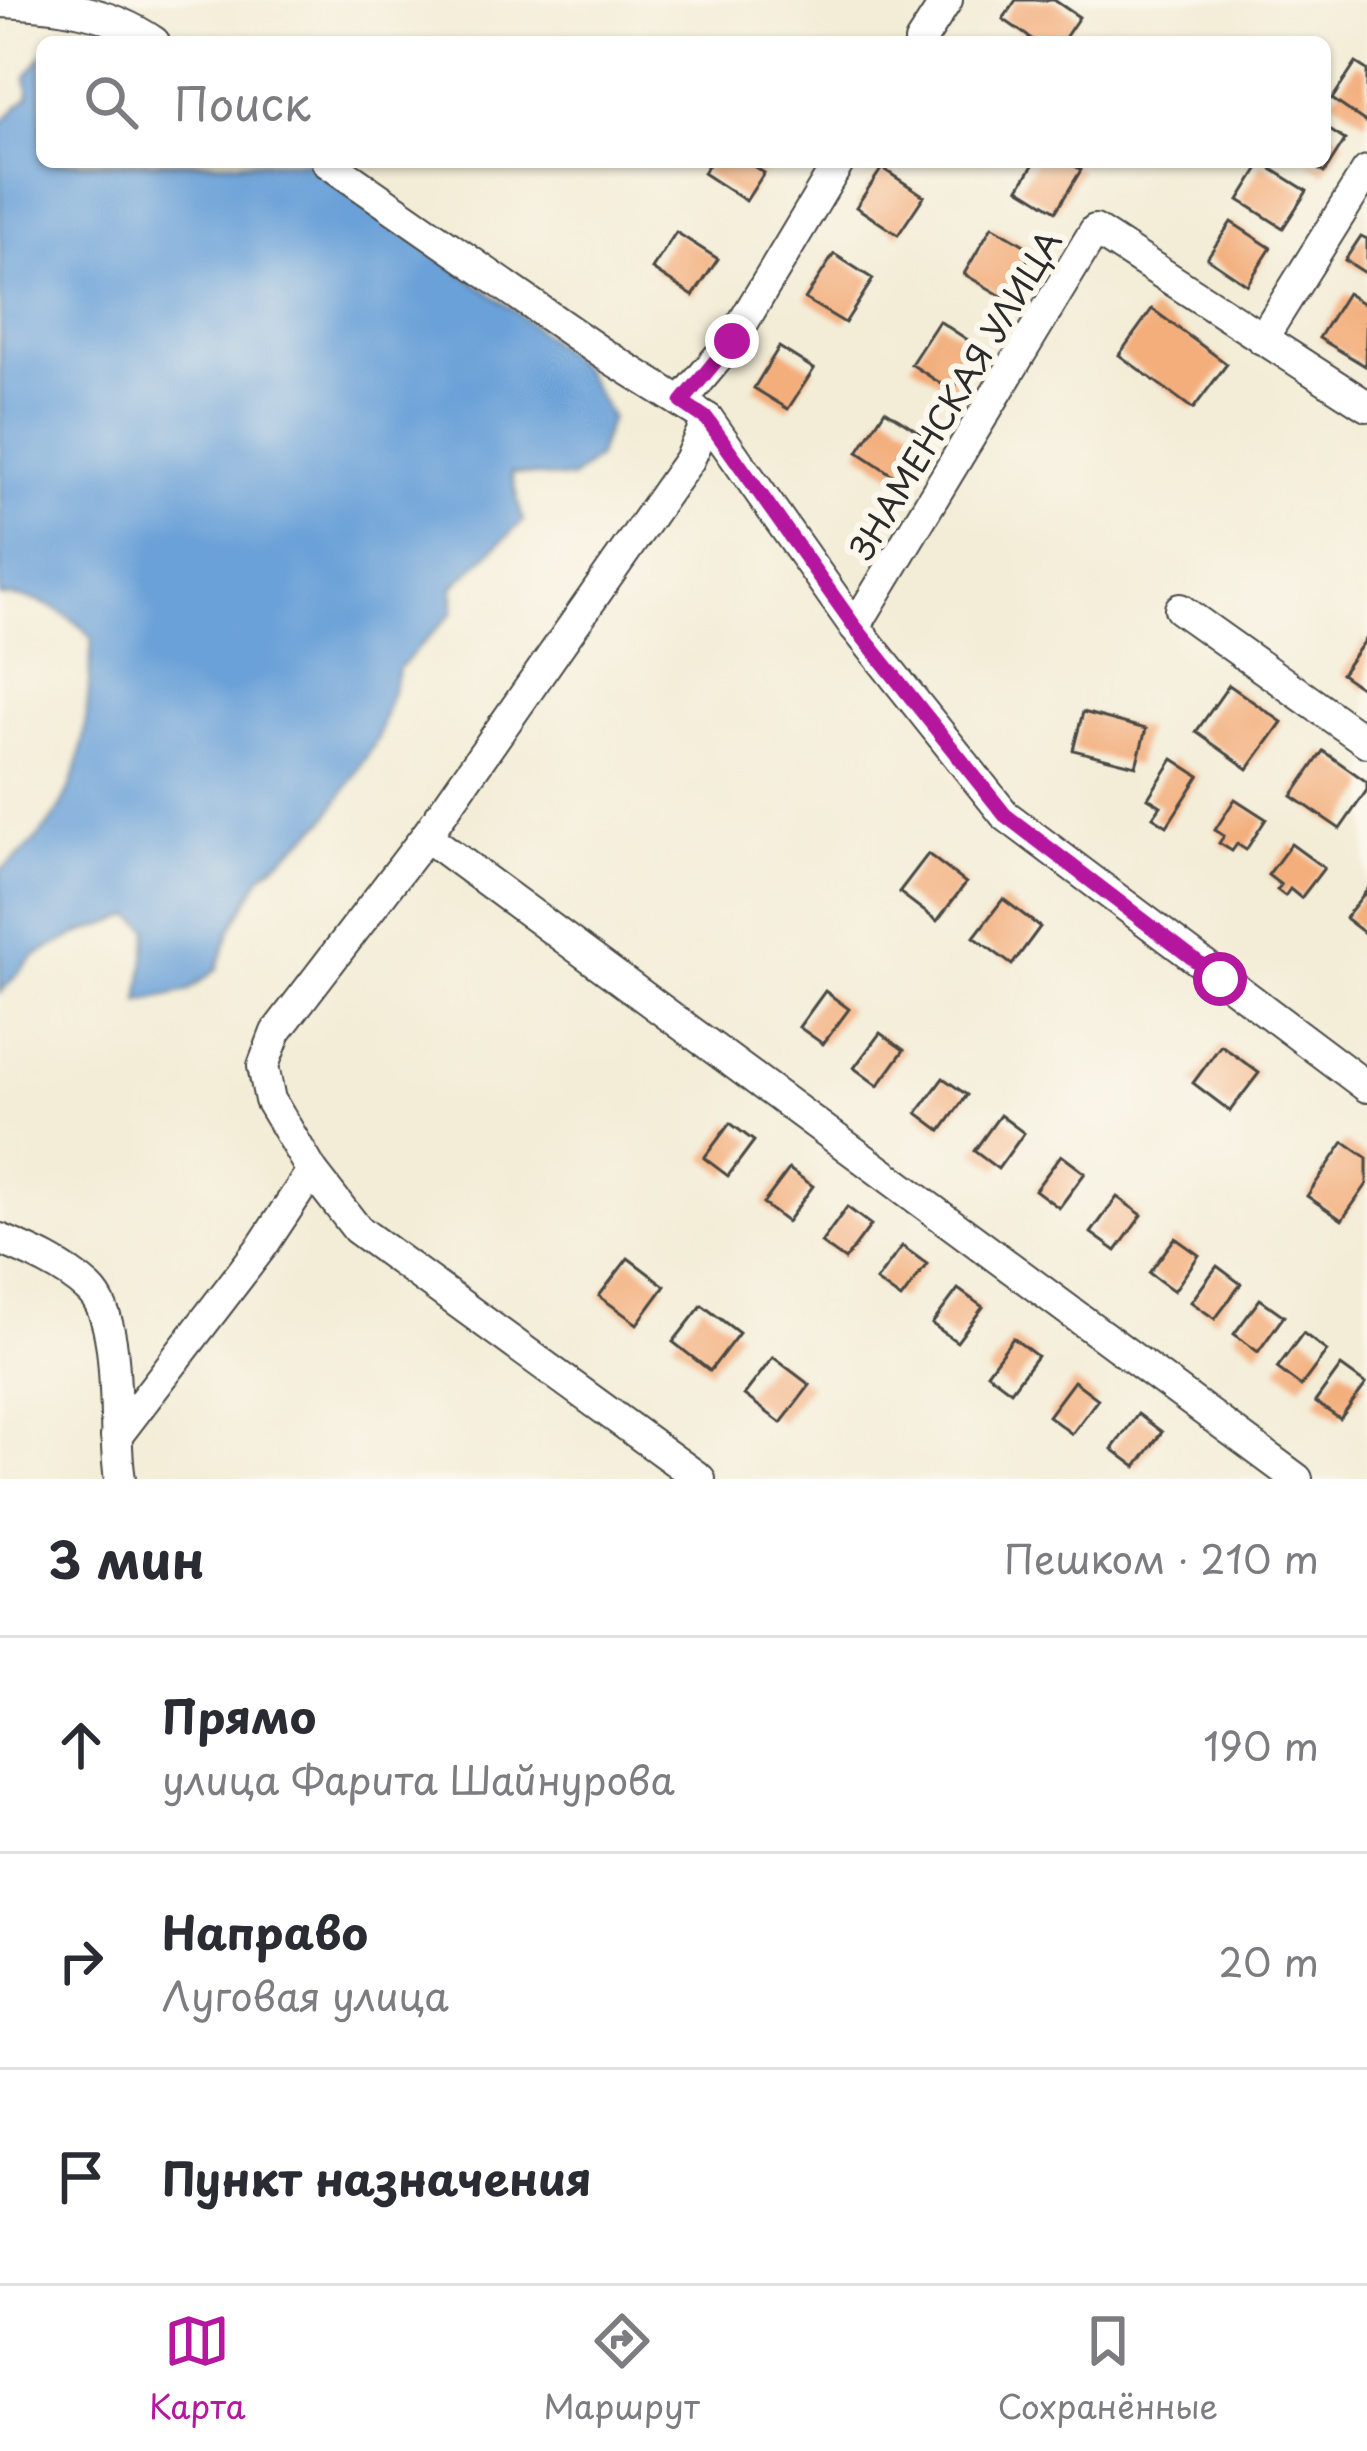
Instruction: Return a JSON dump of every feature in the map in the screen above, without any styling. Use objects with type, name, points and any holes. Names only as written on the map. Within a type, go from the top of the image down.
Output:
[{"type":"street","points":[[924,36],[946,0]]},
{"type":"street","points":[[0,2],[71,7],[130,25],[146,36]]},
{"type":"street","points":[[336,168],[602,353],[694,410],[855,627],[1005,815],[1367,1087]]},
{"type":"street","points":[[700,1479],[357,1229],[312,1171],[270,1100],[263,1066],[276,1032],[426,836],[689,460],[694,410],[835,168]]},
{"type":"street","points":[[1262,338],[1367,171]]},
{"type":"street","name":"ЗНАМЕНСКАЯ УЛИЦА","points":[[855,627],[1095,230],[1367,406]]},
{"type":"street","points":[[1180,609],[1367,742]]},
{"type":"street","points":[[426,836],[1298,1479]]},
{"type":"street","points":[[116,1437],[263,1245],[312,1171]]},
{"type":"street","points":[[0,1239],[42,1256],[92,1292],[108,1326],[120,1479]]},
{"type":"water","points":[[36,63],[36,168],[314,168],[516,312],[581,367],[611,417],[597,458],[571,479],[511,473],[523,521],[453,587],[453,612],[399,668],[377,740],[325,821],[262,875],[231,929],[217,969],[188,991],[139,1002],[149,929],[132,916],[77,934],[34,956],[0,993],[0,871],[51,822],[77,768],[92,637],[51,606],[0,596],[0,124],[29,96],[26,77]]},
{"type":"building","points":[[1016,0],[1054,0],[1079,17],[1066,36],[1027,36],[1003,19]]},
{"type":"building","points":[[1356,63],[1367,70],[1367,123],[1332,99]]},
{"type":"building","points":[[1331,131],[1345,140],[1331,162]]},
{"type":"building","points":[[706,168],[756,168],[764,173],[746,201],[703,173]]},
{"type":"building","points":[[882,168],[924,196],[898,235],[856,207]]},
{"type":"building","points":[[1031,168],[1081,170],[1056,211],[1019,188]]},
{"type":"building","points":[[1259,168],[1270,168],[1307,191],[1283,228],[1239,200]]},
{"type":"building","points":[[1231,222],[1271,248],[1247,285],[1207,258]]},
{"type":"building","points":[[992,226],[1033,250],[1005,298],[964,274]]},
{"type":"building","points":[[676,232],[718,259],[693,296],[652,269]]},
{"type":"building","points":[[1361,236],[1367,239],[1367,274],[1345,260]]},
{"type":"building","points":[[834,254],[873,279],[845,323],[805,299]]},
{"type":"building","points":[[1347,293],[1367,306],[1365,366],[1319,338]]},
{"type":"building","points":[[1152,309],[1227,364],[1193,409],[1119,355]]},
{"type":"building","points":[[939,321],[980,348],[952,391],[911,364]]},
{"type":"building","points":[[779,347],[814,369],[788,409],[754,388]]},
{"type":"building","points":[[885,410],[924,435],[897,478],[858,452]]},
{"type":"building","points":[[1367,638],[1367,692],[1341,674]]},
{"type":"building","points":[[1229,685],[1282,722],[1248,769],[1196,732]]},
{"type":"building","points":[[1083,712],[1146,729],[1136,766],[1073,750]]},
{"type":"building","points":[[1323,751],[1367,782],[1367,790],[1340,829],[1292,796]]},
{"type":"building","points":[[1173,759],[1199,776],[1167,826],[1153,817],[1161,806],[1148,798]]},
{"type":"building","points":[[1235,799],[1266,819],[1246,850],[1237,844],[1232,851],[1219,843],[1224,836],[1215,830]]},
{"type":"building","points":[[1291,844],[1324,868],[1301,898],[1290,889],[1285,896],[1277,890],[1281,885],[1268,875]]},
{"type":"building","points":[[928,854],[966,883],[937,921],[899,892]]},
{"type":"building","points":[[1367,890],[1367,935],[1345,918]]},
{"type":"building","points":[[1003,899],[1040,927],[1012,965],[974,937]]},
{"type":"building","points":[[825,991],[849,1009],[823,1044],[799,1027]]},
{"type":"building","points":[[880,1033],[904,1050],[878,1086],[854,1068]]},
{"type":"building","points":[[1221,1045],[1259,1073],[1230,1111],[1193,1083]]},
{"type":"building","points":[[943,1078],[967,1095],[941,1131],[917,1113]]},
{"type":"building","points":[[1000,1115],[1024,1133],[998,1169],[974,1151]]},
{"type":"building","points":[[730,1123],[754,1141],[728,1176],[704,1158]]},
{"type":"building","points":[[1344,1142],[1367,1158],[1367,1184],[1342,1220],[1307,1196]]},
{"type":"building","points":[[1061,1155],[1085,1173],[1059,1208],[1035,1190]]},
{"type":"building","points":[[789,1169],[813,1186],[787,1222],[763,1204]]},
{"type":"building","points":[[1117,1197],[1142,1215],[1116,1251],[1091,1233]]},
{"type":"building","points":[[847,1207],[871,1225],[845,1260],[821,1243]]},
{"type":"building","points":[[1175,1238],[1199,1255],[1174,1291],[1149,1273]]},
{"type":"building","points":[[902,1246],[927,1264],[901,1299],[876,1281]]},
{"type":"building","points":[[628,1258],[665,1286],[637,1324],[599,1296]]},
{"type":"building","points":[[1217,1266],[1241,1284],[1215,1319],[1191,1302]]},
{"type":"building","points":[[958,1289],[983,1307],[957,1342],[932,1324]]},
{"type":"building","points":[[1260,1299],[1284,1316],[1258,1352],[1234,1334]]},
{"type":"building","points":[[702,1305],[739,1333],[710,1371],[673,1342]]},
{"type":"building","points":[[1303,1333],[1327,1351],[1301,1386],[1277,1368]]},
{"type":"building","points":[[1013,1338],[1037,1356],[1011,1391],[987,1373]]},
{"type":"building","points":[[773,1357],[810,1385],[781,1423],[744,1395]]},
{"type":"building","points":[[1341,1366],[1366,1384],[1340,1419],[1315,1402]]},
{"type":"building","points":[[1074,1381],[1098,1399],[1072,1434],[1048,1416]]},
{"type":"building","points":[[1138,1414],[1162,1432],[1136,1467],[1112,1449]]},
{"type":"route","points":[[732,341],[682,402],[707,419],[855,627],[1005,815],[1220,979]]}]
